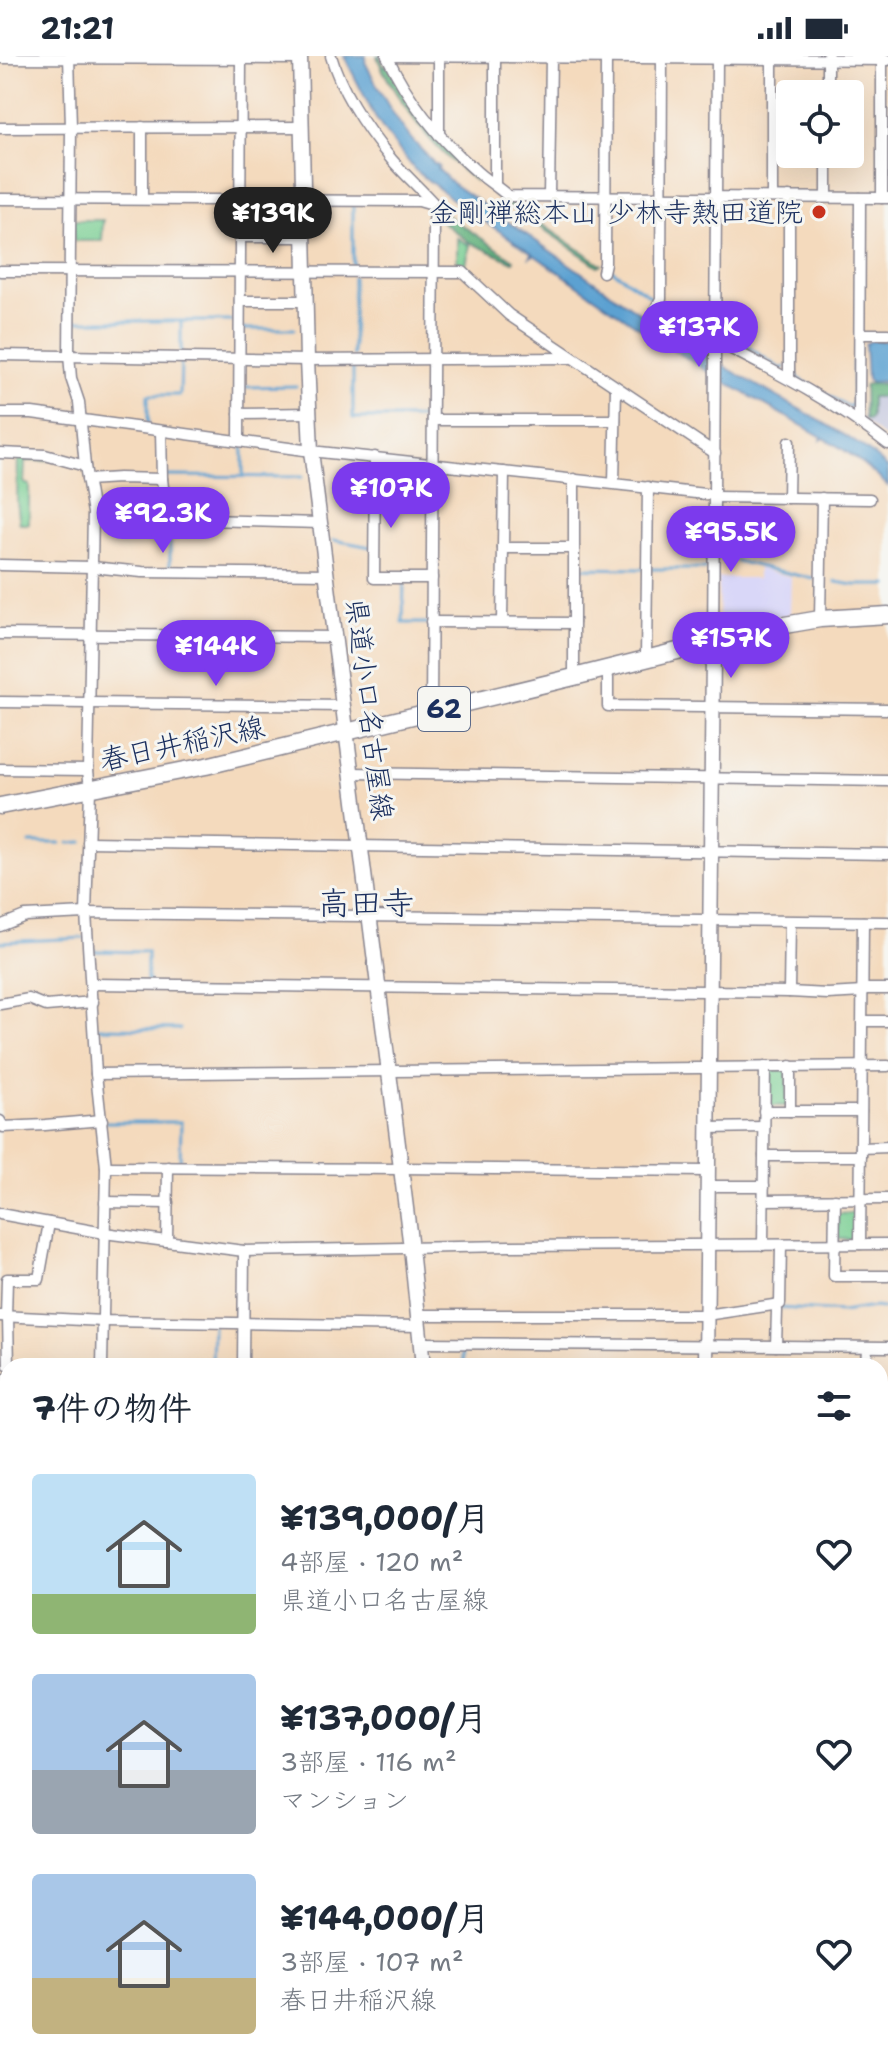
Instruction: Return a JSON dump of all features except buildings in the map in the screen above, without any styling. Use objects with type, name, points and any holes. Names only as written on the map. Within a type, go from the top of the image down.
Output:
[{"type":"main road","name":"県道小口名古屋線","points":[[300,58],[311,451],[422,1358]]},
{"type":"main road","name":"春日井稲沢線","points":[[347,737],[608,678],[773,627],[820,619],[888,615]]},
{"type":"main road","name":"春日井稲沢線","points":[[0,806],[187,780],[431,712],[646,658],[820,629],[888,625]]},
{"type":"main road","points":[[706,1358],[713,646]]},
{"type":"main road","name":"春日井稲沢線","points":[[0,815],[90,794]]},
{"type":"street","points":[[331,56],[351,102],[392,159],[440,208],[434,272],[431,712]]},
{"type":"street","points":[[387,56],[884,59],[885,198],[508,196],[477,172],[439,135],[412,102],[387,56]]},
{"type":"street","points":[[439,56],[439,135]]},
{"type":"street","points":[[69,57],[69,355],[71,378],[79,402],[93,513],[86,913],[96,1074],[106,1167],[102,1358]]},
{"type":"street","points":[[495,57],[495,185]]},
{"type":"street","points":[[549,196],[551,57]]},
{"type":"street","points":[[603,272],[606,57]]},
{"type":"street","points":[[656,308],[661,299],[662,57]]},
{"type":"street","points":[[713,646],[717,57]]},
{"type":"street","points":[[0,58],[300,58]]},
{"type":"street","points":[[239,440],[241,58]]},
{"type":"street","points":[[772,58],[772,197]]},
{"type":"street","points":[[828,58],[828,80]]},
{"type":"street","points":[[142,127],[142,199]]},
{"type":"street","points":[[0,128],[302,127]]},
{"type":"street","points":[[827,168],[827,197]]},
{"type":"street","points":[[789,197],[789,379]]},
{"type":"street","points":[[859,424],[860,198]]},
{"type":"street","points":[[0,199],[419,201],[440,208]]},
{"type":"street","points":[[241,237],[304,237]]},
{"type":"street","points":[[0,271],[463,272],[509,315],[715,453]]},
{"type":"street","points":[[240,301],[306,301]]},
{"type":"street","points":[[860,334],[888,334]]},
{"type":"street","points":[[716,344],[828,401],[888,444]]},
{"type":"street","points":[[0,355],[307,360],[572,358]]},
{"type":"street","points":[[614,483],[616,387]]},
{"type":"street","points":[[0,413],[32,413],[311,451],[714,496],[870,499]]},
{"type":"street","points":[[239,414],[310,413]]},
{"type":"street","points":[[433,420],[615,420]]},
{"type":"street","points":[[161,431],[167,519],[320,523]]},
{"type":"street","points":[[788,498],[789,442]]},
{"type":"street","points":[[0,453],[45,455],[85,466]]},
{"type":"street","points":[[375,457],[374,578],[432,578]]},
{"type":"street","points":[[502,622],[504,472]]},
{"type":"street","points":[[87,480],[162,479]]},
{"type":"street","points":[[574,479],[574,677]]},
{"type":"street","points":[[646,658],[648,487]]},
{"type":"street","points":[[820,619],[822,498]]},
{"type":"street","points":[[503,548],[574,548]]},
{"type":"street","points":[[0,565],[92,567],[142,572],[327,574]]},
{"type":"street","points":[[431,622],[574,623]]},
{"type":"street","points":[[0,634],[335,637]]},
{"type":"street","points":[[608,678],[608,706],[888,709]]},
{"type":"street","points":[[0,702],[343,706]]},
{"type":"street","points":[[0,769],[88,770]]},
{"type":"street","points":[[351,773],[888,781]]},
{"type":"street","points":[[88,842],[888,854]]},
{"type":"street","points":[[0,926],[25,916],[86,913],[888,922]]},
{"type":"street","points":[[789,992],[790,922]]},
{"type":"street","points":[[860,1244],[863,922]]},
{"type":"street","points":[[92,984],[828,994],[888,989]]},
{"type":"street","points":[[0,1004],[29,999],[46,1006],[93,1002]]},
{"type":"street","points":[[863,1021],[888,1021]]},
{"type":"street","points":[[790,1066],[790,1111]]},
{"type":"street","points":[[96,1074],[888,1066]]},
{"type":"street","points":[[763,1245],[765,1067]]},
{"type":"street","points":[[764,1111],[861,1111]]},
{"type":"street","points":[[0,1121],[3,1127],[102,1120]]},
{"type":"street","points":[[708,1128],[764,1127]]},
{"type":"street","points":[[764,1156],[861,1152],[888,1147]]},
{"type":"street","points":[[106,1167],[707,1171]]},
{"type":"street","points":[[167,1241],[168,1167]]},
{"type":"street","points":[[707,1186],[764,1186]]},
{"type":"street","points":[[835,1199],[834,1276],[888,1276]]},
{"type":"street","points":[[763,1200],[888,1199]]},
{"type":"street","points":[[105,1202],[168,1203]]},
{"type":"street","points":[[0,1214],[104,1233],[244,1251],[888,1244]]},
{"type":"street","points":[[8,1358],[5,1317],[7,1279],[39,1279],[49,1223]]},
{"type":"street","points":[[5,1317],[243,1323],[706,1315],[780,1304],[781,1245]]},
{"type":"street","points":[[243,1358],[244,1251]]},
{"type":"street","points":[[776,1346],[777,1310]]},
{"type":"street","points":[[421,1343],[888,1347]]},
{"type":"street","points":[[866,1358],[867,1347]]},
{"type":"street","points":[[0,2070],[33,2070]]},
{"type":"street","points":[[499,2070],[517,2070]]},
{"type":"shaded area","points":[[867,383],[888,383],[888,440],[863,421],[863,387]]},
{"type":"shaded area","points":[[758,568],[791,577],[790,614],[719,631],[718,578],[758,578]]},
{"type":"green space","points":[[377,56],[380,56],[384,66],[387,65],[423,122],[476,177],[475,181],[424,132],[392,86]]},
{"type":"green space","points":[[493,195],[501,197],[601,264],[598,266]]},
{"type":"green space","points":[[442,212],[513,262],[469,242],[441,221],[439,216]]},
{"type":"green space","points":[[74,220],[103,220],[102,241],[74,241]]},
{"type":"green space","points":[[457,238],[470,245],[465,269],[457,269]]},
{"type":"green space","points":[[867,384],[888,384],[888,397],[871,397],[871,417],[865,420],[864,387]]},
{"type":"green space","points":[[18,456],[48,458],[47,461],[25,461],[24,483],[29,485],[29,524],[20,524]]},
{"type":"green space","points":[[772,1070],[787,1072],[787,1106],[768,1106],[769,1073]]},
{"type":"green space","points":[[856,1213],[856,1236],[853,1240],[840,1239],[838,1214]]},
{"type":"water","points":[[344,56],[366,56],[365,62],[396,118],[452,183],[653,322],[701,351],[703,349],[705,354],[728,369],[857,444],[888,468],[888,486],[833,443],[824,438],[821,440],[822,437],[657,339],[651,342],[653,337],[534,255],[530,257],[532,253],[460,205],[415,170],[375,117]]},
{"type":"water","points":[[870,341],[888,341],[888,381],[867,380],[865,345]]},
{"type":"waterway","points":[[353,204],[353,269]]},
{"type":"waterway","points":[[609,268],[656,300]]},
{"type":"waterway","points":[[353,277],[353,355]]},
{"type":"waterway","points":[[664,305],[708,332]]},
{"type":"waterway","points":[[75,321],[236,321]]},
{"type":"waterway","points":[[181,321],[181,353]]},
{"type":"waterway","points":[[243,329],[294,329]]},
{"type":"waterway","points":[[726,332],[781,369],[785,367]]},
{"type":"waterway","points":[[794,368],[798,378],[849,407],[853,404],[853,361]]},
{"type":"waterway","points":[[148,424],[148,395],[180,395],[181,362]]},
{"type":"waterway","points":[[353,363],[353,418],[431,418]]},
{"type":"waterway","points":[[243,389],[296,386]]},
{"type":"waterway","points":[[243,446],[243,476]]},
{"type":"waterway","points":[[166,476],[302,477]]},
{"type":"waterway","points":[[96,530],[163,526],[164,523]]},
{"type":"waterway","points":[[170,523],[170,569]]},
{"type":"waterway","points":[[334,540],[371,547]]},
{"type":"waterway","points":[[718,556],[731,559]]},
{"type":"waterway","points":[[736,561],[814,579]]},
{"type":"waterway","points":[[577,568],[643,569]]},
{"type":"waterway","points":[[650,569],[706,569]]},
{"type":"waterway","points":[[404,582],[403,623],[427,623]]},
{"type":"waterway","points":[[836,582],[888,585]]},
{"type":"waterway","points":[[68,843],[82,842]]},
{"type":"waterway","points":[[30,843],[60,843]]},
{"type":"waterway","points":[[0,942],[84,938]]},
{"type":"waterway","points":[[95,951],[147,952],[149,981]]},
{"type":"waterway","points":[[98,1028],[180,1029]]},
{"type":"waterway","points":[[106,1122],[181,1122],[180,1163]]},
{"type":"waterway","points":[[780,1308],[842,1312],[874,1307],[888,1309]]},
{"type":"waterway","points":[[212,1358],[213,1326]]},
{"type":"waterway","points":[[462,1347],[463,1358]]},
{"type":"place","name":"金剛禅総本山 少林寺熱田道院","points":[[819,212]]},
{"type":"district","name":"高田寺","points":[[366,903]]}]
